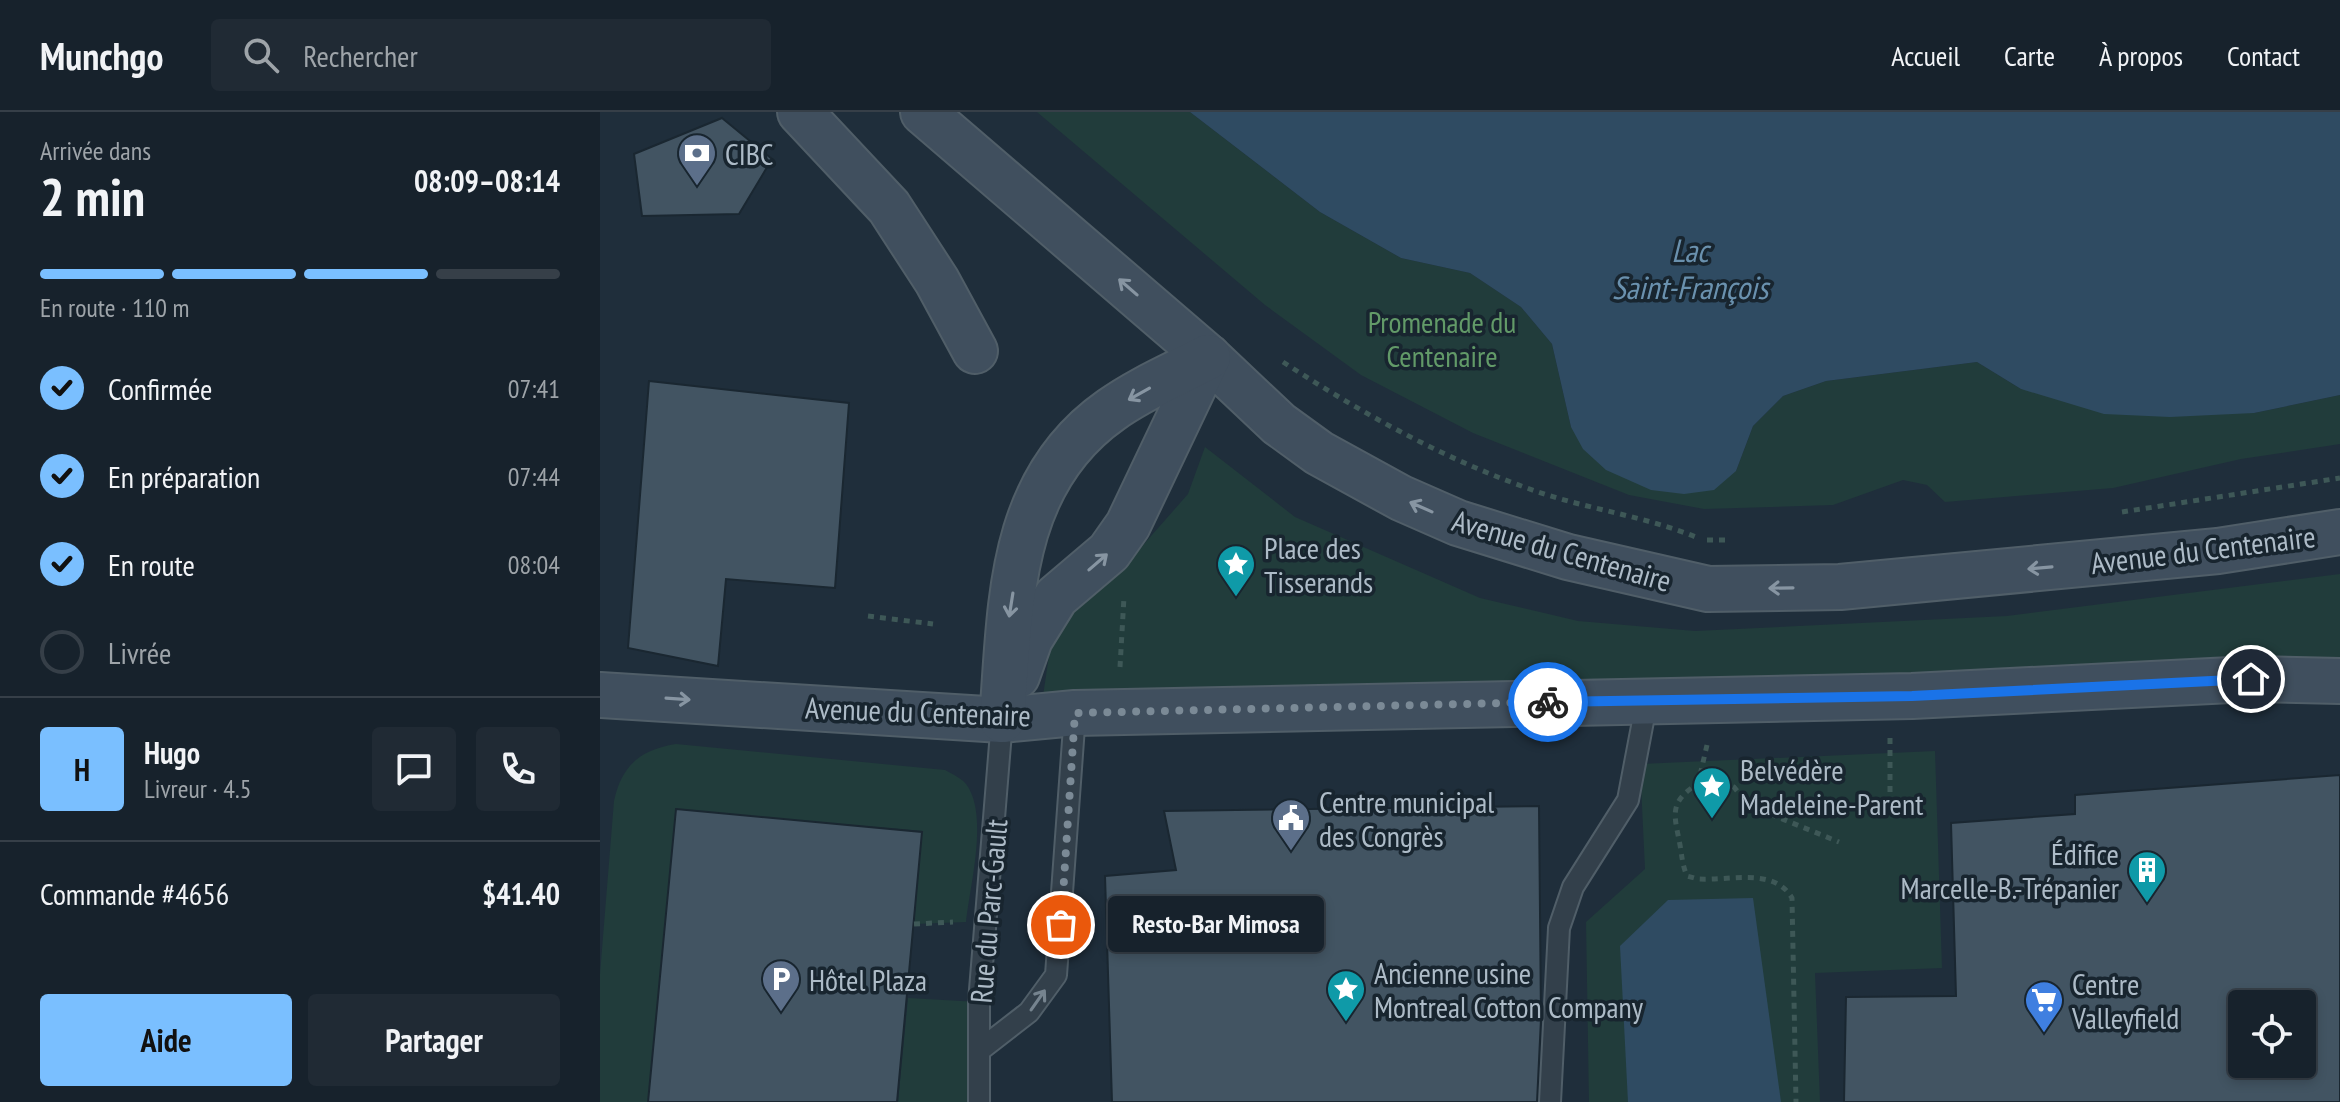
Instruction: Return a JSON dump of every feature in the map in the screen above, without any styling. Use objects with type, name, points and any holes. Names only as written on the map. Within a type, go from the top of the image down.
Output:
[{"type":"main road","points":[[800,112],[889,207],[937,281],[975,351]]},
{"type":"main road","name":"Avenue du Centenaire","points":[[923,112],[1208,357],[1279,424],[1319,453],[1401,498],[1458,523],[1554,553],[1708,589],[1840,587],[2218,551],[2340,532]]},
{"type":"main road","points":[[1002,720],[1016,575],[1028,516],[1040,490],[1079,436],[1112,409],[1208,357]]},
{"type":"main road","points":[[1002,720],[1030,639],[1056,597],[1109,552],[1128,525],[1208,357]]},
{"type":"main road","name":"Avenue du Centenaire","points":[[600,695],[1002,720],[1075,713],[1912,696],[2251,679],[2340,681]]},
{"type":"lane","points":[[1550,1102],[1559,928],[1573,887],[1628,800],[1647,700]]},
{"type":"lane","points":[[980,1050],[1029,1012],[1056,975],[1075,713]]},
{"type":"lane","name":"Rue du Parc-Gault","points":[[979,1102],[979,1002],[1002,720]]},
{"type":"path","points":[[1281,361],[1348,404],[1444,455],[1529,489],[1678,530],[1703,540],[1732,540]]},
{"type":"path","points":[[2106,514],[2340,478]]},
{"type":"path","points":[[868,616],[933,624]]},
{"type":"path","points":[[1890,737],[1890,801]]},
{"type":"path","points":[[1698,784],[1707,744]]},
{"type":"path","points":[[1796,1102],[1792,898],[1786,888],[1772,879],[1712,880],[1687,876],[1680,861],[1675,810],[1687,790],[1698,784],[1722,782],[1734,787],[1748,805],[1839,842]]},
{"type":"path","points":[[914,924],[966,922]]},
{"type":"green space","name":"Promenade du Centenaire","points":[[1037,112],[1190,112],[1320,212],[1401,258],[1470,273],[1521,307],[1552,344],[1571,427],[1736,471],[1753,426],[1783,396],[1826,381],[1977,362],[2021,389],[2254,413],[2340,395],[2340,444],[2241,459],[2113,488],[1945,502],[1927,485],[1903,480],[1833,505],[1704,509],[1629,495],[1473,433],[1361,375],[1265,305]]},
{"type":"green space","points":[[1205,447],[1295,517],[1480,598],[1578,621],[1695,631],[2007,616],[2340,574],[2340,667],[1043,696],[1050,649],[1063,622],[1083,592],[1137,552],[1188,494]]},
{"type":"green space","points":[[676,744],[945,770],[956,776],[966,784],[976,813],[976,850],[966,922],[914,924],[922,831],[676,810],[648,1102],[600,1102],[600,974],[614,801],[622,778],[634,761],[652,750]]},
{"type":"green space","points":[[1935,751],[1942,968],[1815,973],[1820,1102],[1589,1102],[1586,922],[1645,869],[1640,764]]},
{"type":"green space","points":[[908,998],[979,1002],[979,1102],[898,1102]]},
{"type":"water","name":"Lac Saint-François","points":[[1190,112],[2340,112],[2340,395],[2254,413],[2170,417],[2104,414],[2021,389],[1977,362],[1826,381],[1783,396],[1753,426],[1736,471],[1714,490],[1684,494],[1651,490],[1606,470],[1583,449],[1571,427],[1552,344],[1521,307],[1470,273],[1401,258],[1320,212]]},
{"type":"water","points":[[1753,898],[1781,1102],[1628,1102],[1620,946],[1668,900]]},
{"type":"building","name":"CIBC","points":[[722,118],[772,159],[739,214],[642,216],[634,154]]},
{"type":"building","points":[[649,381],[849,403],[835,588],[726,579],[718,666],[628,648]]},
{"type":"building","points":[[2340,775],[2340,1102],[1844,1102],[1846,997],[1956,996],[1951,823],[2075,814],[2075,795]]},
{"type":"building","points":[[1539,806],[1541,1019],[1537,1102],[1112,1102],[1105,876],[1176,870],[1164,811]]},
{"type":"building","name":"Hôtel Plaza","points":[[676,809],[922,832],[897,1102],[648,1102]]},
{"type":"way so far","points":[[1061,925],[1075,713],[1548,702]]},
{"type":"place","name":"CIBC","points":[[697,187]]},
{"type":"place","name":"Place des Tisserands","points":[[1236,598]]},
{"type":"place","name":"Belvédère Madeleine-Parent","points":[[1712,820]]},
{"type":"place","name":"Centre municipal des Congrès","points":[[1291,852]]},
{"type":"place","name":"Édifice Marcelle-B.-Trépanier","points":[[2147,904]]},
{"type":"place","name":"Resto-Bar Mimosa","points":[[1061,925]]},
{"type":"place","name":"Hôtel Plaza","points":[[781,1013]]},
{"type":"place","name":"Ancienne usine Montreal Cotton Company","points":[[1346,1023]]},
{"type":"place","name":"Centre Valleyfield","points":[[2044,1034]]},
{"type":"route","points":[[1548,702],[1912,696],[2251,679]]}]
